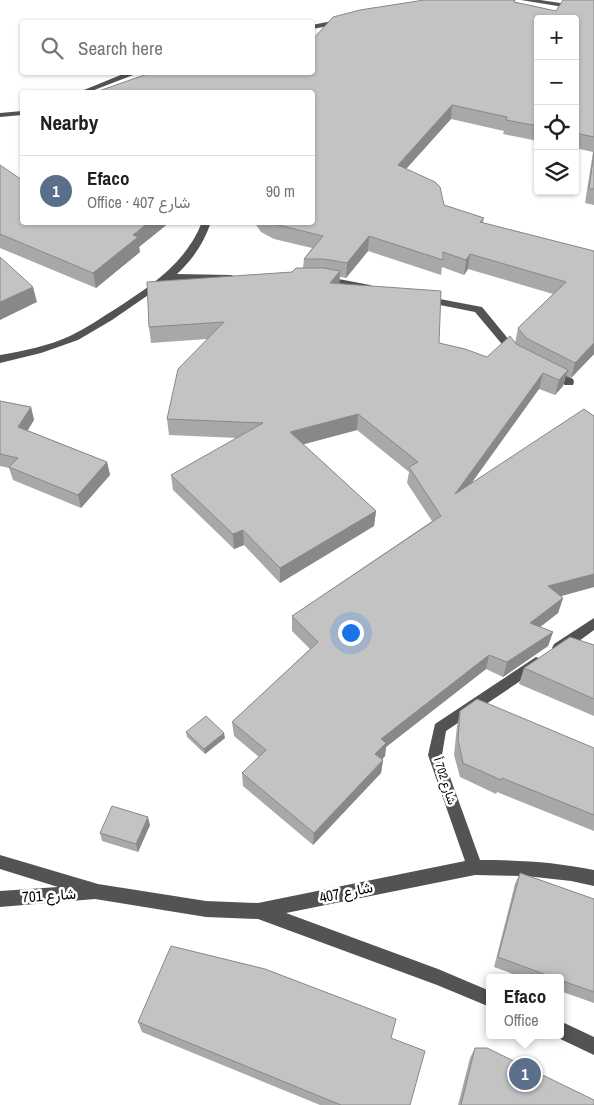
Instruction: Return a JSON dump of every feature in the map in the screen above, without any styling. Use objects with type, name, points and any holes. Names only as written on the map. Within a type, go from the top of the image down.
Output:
[{"type":"street","points":[[525,0],[551,2],[594,10]]},
{"type":"street","points":[[315,26],[352,18]]},
{"type":"street","points":[[89,90],[130,75]]},
{"type":"street","points":[[118,80],[125,86]]},
{"type":"street","points":[[0,115],[20,112]]},
{"type":"street","points":[[0,358],[34,351],[74,337],[168,276],[196,248],[204,234],[206,225]]},
{"type":"street","points":[[168,276],[246,278]]},
{"type":"street","points":[[315,279],[382,290]]},
{"type":"street","points":[[411,296],[478,309],[518,356],[526,360]]},
{"type":"street","points":[[543,369],[568,382]]},
{"type":"street","name":"شارع 702 أ","points":[[475,867],[435,755],[440,728],[594,623]]},
{"type":"street","points":[[0,862],[98,892]]},
{"type":"street","name":"شارع 407","points":[[98,892],[206,909],[258,911],[475,867],[526,868],[571,873],[594,878]]},
{"type":"street","name":"شارع 701","points":[[0,898],[98,892]]},
{"type":"street","points":[[258,911],[438,977],[486,997]]},
{"type":"street","points":[[564,1032],[594,1046]]},
{"type":"building","points":[[424,0],[515,0],[514,2],[556,11],[563,0],[594,0],[594,137],[579,134],[579,15],[534,15],[534,125],[506,120],[507,117],[452,105],[398,165],[435,182],[440,187],[444,205],[484,218],[480,222],[594,251],[594,343],[575,363],[526,338],[518,328],[566,282],[470,254],[466,260],[443,252],[443,260],[369,236],[347,263],[324,259],[304,259],[323,236],[278,225],[315,225],[315,90],[102,90],[144,75],[315,75],[315,37],[333,17],[360,10]]},
{"type":"building","points":[[594,152],[594,189],[589,189]]},
{"type":"building","points":[[0,165],[20,179],[20,225],[145,225],[133,235],[138,237],[93,273],[0,234]]},
{"type":"building","points":[[0,257],[33,287],[0,302]]},
{"type":"building","points":[[296,268],[324,268],[340,271],[330,283],[441,291],[439,343],[465,349],[487,357],[510,336],[516,344],[568,370],[559,380],[543,373],[455,494],[584,409],[594,416],[594,574],[548,586],[563,598],[530,623],[553,632],[507,662],[489,655],[381,739],[386,743],[375,754],[383,760],[314,833],[242,773],[266,750],[232,722],[318,642],[292,616],[441,516],[409,467],[418,462],[358,414],[290,432],[376,511],[280,568],[243,530],[233,534],[171,475],[263,423],[167,419],[178,369],[224,322],[149,327],[147,282],[292,272]]},
{"type":"building","points":[[0,401],[31,407],[18,427],[107,462],[78,495],[9,467],[18,458],[0,454]]},
{"type":"building","points":[[570,637],[594,645],[594,699],[524,668]]},
{"type":"building","points":[[477,699],[594,748],[594,815],[502,778],[501,780],[463,763],[458,740],[460,711]]},
{"type":"building","points":[[206,716],[224,733],[204,749],[186,732]]},
{"type":"building","points":[[112,806],[148,817],[136,844],[100,833]]},
{"type":"building","points":[[520,873],[594,899],[594,992],[564,981],[564,974],[544,974],[498,957]]},
{"type":"building","points":[[171,946],[265,969],[396,1019],[391,1038],[425,1051],[410,1105],[341,1105],[138,1022]]},
{"type":"building","points":[[475,1048],[487,1048],[594,1100],[594,1105],[461,1105]]},
{"type":"place","name":"Efaco","points":[[525,1074]]}]
